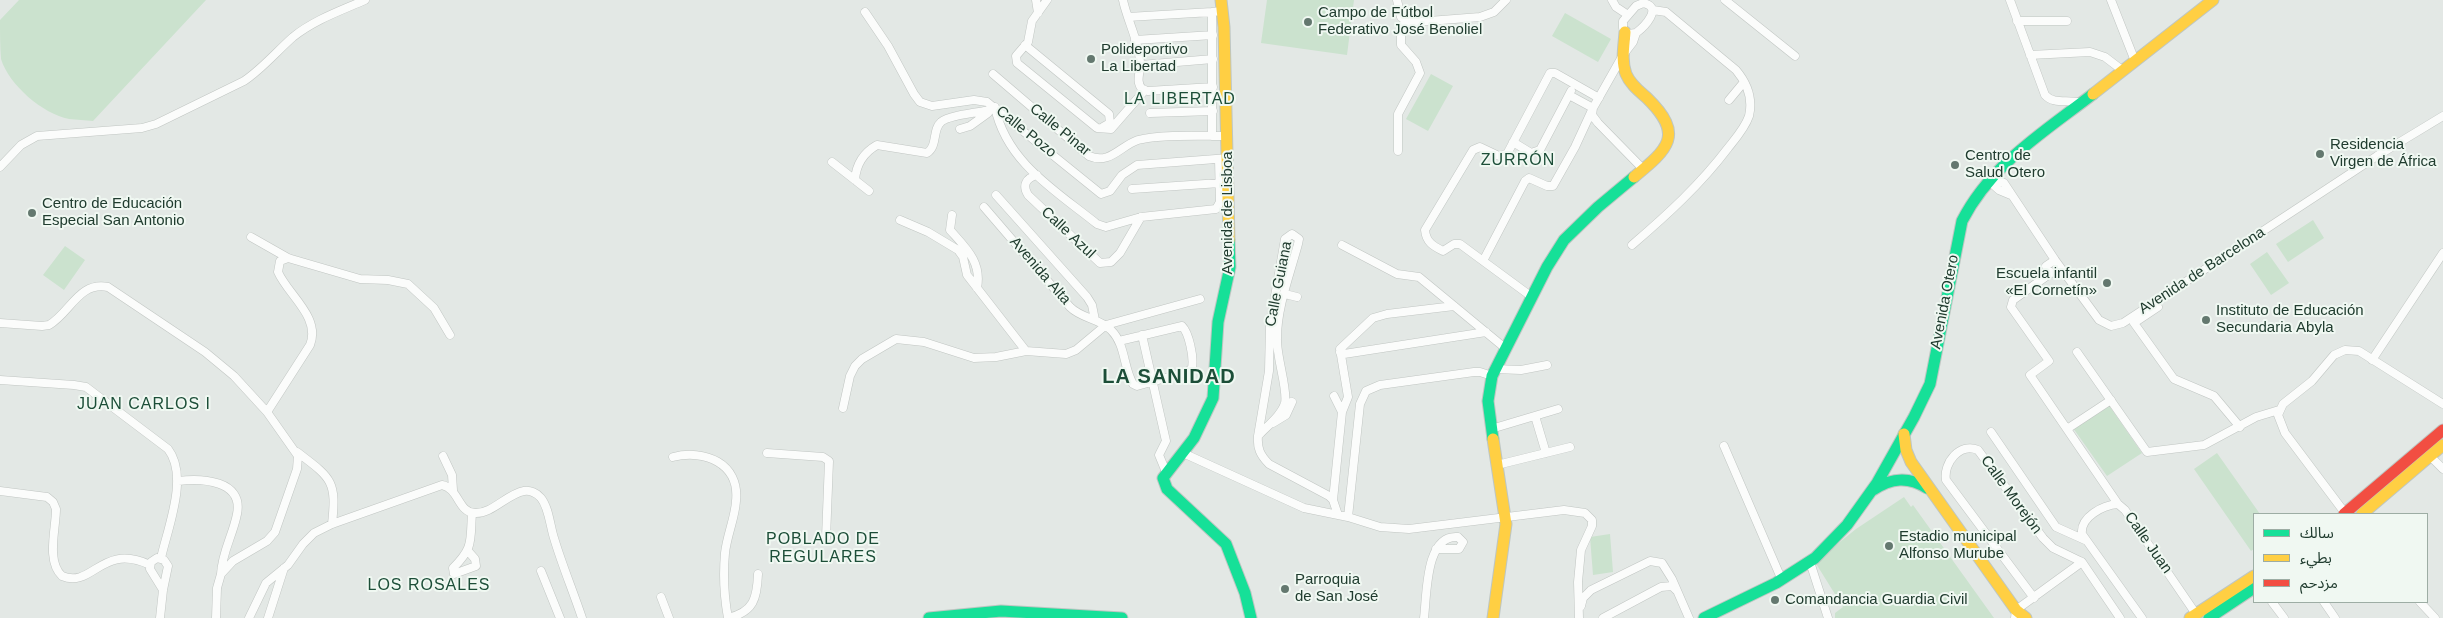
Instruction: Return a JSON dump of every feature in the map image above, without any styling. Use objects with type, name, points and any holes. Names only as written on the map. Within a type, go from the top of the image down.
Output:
[{"type":"main road","name":"Avenida Otero","points":[[1704,618],[1810,562],[1834,540],[1866,499],[1925,397],[1930,384],[1962,221],[1969,204],[2006,164],[2080,103],[2213,0]]},
{"type":"main road","name":"Avenida de Lisboa","points":[[1166,472],[1183,454],[1206,416],[1213,398],[1218,322],[1230,267],[1224,159],[1227,136],[1218,7]]},
{"type":"main road","points":[[1493,618],[1505,532],[1505,516],[1488,401],[1494,373],[1505,348],[1564,240],[1598,207],[1644,170],[1666,148],[1669,130],[1666,121],[1653,104],[1632,84],[1626,74],[1623,55],[1630,32]]},
{"type":"main road","points":[[2002,187],[2006,164]]},
{"type":"main road","points":[[2345,513],[2443,430]]},
{"type":"main road","points":[[1904,434],[1908,456],[2015,614],[2026,618]]},
{"type":"main road","points":[[2363,513],[2443,446]]},
{"type":"main road","points":[[1166,472],[1163,478],[1167,489],[1218,534],[1229,548],[1248,603],[1250,618]]},
{"type":"main road","points":[[1866,499],[1874,489],[1896,479],[1915,481],[1931,490]]},
{"type":"main road","points":[[2193,616],[2253,577]]},
{"type":"main road","points":[[2209,618],[2253,589]]},
{"type":"main road","points":[[929,618],[991,611],[1072,613],[1122,618]]},
{"type":"street","points":[[0,167],[21,145],[37,136],[131,130],[156,124],[244,80],[256,72],[305,28],[365,0]]},
{"type":"street","points":[[1036,0],[1038,13]]},
{"type":"street","points":[[1047,0],[1032,21],[1025,45],[1016,56],[1016,61],[1091,125],[1111,129],[1146,90],[1213,87]]},
{"type":"street","points":[[1123,0],[1140,64],[1138,82],[1146,90]]},
{"type":"street","points":[[1398,1],[1401,17],[1416,22],[1480,17],[1494,12],[1505,0]]},
{"type":"street","points":[[1612,0],[1616,7],[1628,15]]},
{"type":"street","points":[[1725,0],[1795,56]]},
{"type":"street","points":[[2010,0],[2045,95],[2048,99],[2080,103]]},
{"type":"street","points":[[2112,0],[2134,61]]},
{"type":"street","points":[[1632,246],[1688,195],[1715,166],[1745,125],[1750,103],[1744,82],[1736,70],[1666,12],[1650,4],[1640,4],[1628,15],[1622,25],[1630,32],[1651,18],[1650,4]]},
{"type":"street","points":[[1128,17],[1218,7],[1213,35],[1212,136],[1227,136]]},
{"type":"street","name":"Calle Pozo","points":[[865,12],[888,46],[920,102],[932,106],[978,100],[993,109],[1101,194],[1110,191],[1122,175],[1132,167],[1224,159]]},
{"type":"street","points":[[1398,151],[1398,114],[1420,73],[1416,62],[1401,45],[1401,27],[1406,20]]},
{"type":"street","points":[[2018,21],[2067,21]]},
{"type":"street","points":[[1135,40],[1213,35]]},
{"type":"street","points":[[1025,45],[1109,114],[1110,122],[1103,128]]},
{"type":"street","points":[[2030,55],[2090,52],[2105,57],[2122,70]]},
{"type":"street","points":[[1483,261],[1526,179],[1532,178],[1550,187],[1555,184],[1598,98],[1623,55]]},
{"type":"street","points":[[1140,64],[1213,59]]},
{"type":"street","points":[[1532,297],[1457,243],[1446,251],[1429,243],[1425,237],[1425,230],[1473,150],[1480,148],[1503,156],[1507,154],[1548,75],[1555,73],[1598,98]]},
{"type":"street","name":"Calle Pinar","points":[[993,74],[1089,156],[1097,159],[1110,157],[1132,143],[1150,138],[1212,136]]},
{"type":"street","points":[[1729,100],[1744,82]]},
{"type":"street","points":[[1513,142],[1532,152],[1540,150],[1574,84]]},
{"type":"street","points":[[1569,95],[1593,108]]},
{"type":"street","points":[[1593,108],[1594,120],[1644,170]]},
{"type":"street","points":[[960,129],[974,123],[993,109]]},
{"type":"street","points":[[993,109],[1009,145],[1020,160],[1037,175]]},
{"type":"street","points":[[855,180],[860,162],[870,149],[877,145],[927,153],[933,148],[937,129],[942,121],[993,109]]},
{"type":"street","points":[[1150,113],[1213,111]]},
{"type":"street","name":"Avenida de Barcelona","points":[[2002,187],[2012,195],[2055,260],[2099,320],[2111,326],[2123,323],[2377,156],[2443,116]]},
{"type":"street","points":[[1141,217],[1216,209],[1220,205],[1220,183],[1224,159]]},
{"type":"street","points":[[832,162],[869,190]]},
{"type":"street","name":"Calle Azul","points":[[1037,175],[1097,224],[1106,227],[1141,217],[1120,253],[1111,262],[1100,263],[1028,196],[1024,189],[1030,177],[1037,175]]},
{"type":"street","points":[[1992,178],[2002,187]]},
{"type":"street","points":[[1132,189],[1220,183]]},
{"type":"street","points":[[996,195],[1087,297],[1094,310],[1095,320]]},
{"type":"street","name":"Avenida Alta","points":[[984,207],[1070,307],[1080,315],[1106,325],[1119,341],[1133,384],[1137,386],[1153,381]]},
{"type":"street","points":[[952,215],[950,230],[965,245],[976,262],[977,288]]},
{"type":"street","points":[[900,220],[928,232],[958,250],[964,261],[967,275],[1026,351]]},
{"type":"street","name":"Calle Guiana","points":[[1258,436],[1282,410],[1285,402],[1286,394],[1278,360],[1277,338],[1284,294],[1298,244],[1296,235],[1292,234],[1285,239],[1272,308],[1266,399],[1258,436],[1259,450],[1262,457],[1333,500]]},
{"type":"street","points":[[251,237],[288,258],[360,279],[388,280],[408,284],[434,308],[450,335]]},
{"type":"street","points":[[1342,245],[1397,274],[1419,277],[1505,348]]},
{"type":"street","points":[[2372,360],[2443,253]]},
{"type":"street","points":[[267,412],[310,345],[312,336],[309,319],[278,272],[280,261],[288,258]]},
{"type":"street","points":[[2055,260],[2046,266],[2051,273],[2013,300],[2011,305],[2049,361],[2030,375],[2118,504]]},
{"type":"street","points":[[0,323],[49,325],[83,292],[93,287],[108,287],[220,364],[247,388],[296,452],[324,473],[335,498],[332,524]]},
{"type":"street","points":[[1284,294],[1298,297]]},
{"type":"street","points":[[843,408],[850,376],[855,366],[896,339],[924,342],[974,358],[996,357],[1026,351],[1066,354],[1080,347],[1106,325],[1200,299]]},
{"type":"street","points":[[2155,302],[2158,307],[2134,323],[2174,379],[2214,396],[2240,427]]},
{"type":"street","points":[[1340,352],[1362,326],[1373,318],[1388,314],[1454,306]]},
{"type":"street","points":[[1119,341],[1179,325],[1186,331],[1192,368],[1187,372],[1153,381]]},
{"type":"street","points":[[1340,352],[1344,354],[1486,332]]},
{"type":"street","points":[[1142,335],[1166,441],[1159,455],[1166,472]]},
{"type":"street","points":[[2077,352],[2146,452],[2197,447],[2240,427],[2256,417],[2279,410],[2312,381],[2334,355],[2346,350],[2358,351],[2443,404]]},
{"type":"street","points":[[1338,515],[1333,500],[1342,412],[1348,397],[1340,352]]},
{"type":"street","points":[[1348,517],[1360,404],[1366,390],[1380,385],[1474,372],[1494,373],[1547,365]]},
{"type":"street","points":[[0,380],[74,385],[90,389],[168,449],[175,461],[178,481],[161,558]]},
{"type":"street","points":[[1334,396],[1342,412]]},
{"type":"street","points":[[2067,429],[2110,400]]},
{"type":"street","points":[[1268,425],[1286,415],[1292,402]]},
{"type":"street","points":[[1491,429],[1558,409]]},
{"type":"street","points":[[2279,410],[2280,423],[2285,433],[2343,513]]},
{"type":"street","points":[[1535,416],[1546,453]]},
{"type":"street","points":[[1991,432],[2056,526],[2087,541],[2142,618]]},
{"type":"street","points":[[1724,446],[1781,578]]},
{"type":"street","points":[[1497,465],[1570,447]]},
{"type":"street","name":"Calle Morejón","points":[[2034,598],[1946,480],[1944,471],[1946,466],[1959,451],[1965,448],[1978,450],[2043,538],[2053,548],[2082,562]]},
{"type":"street","points":[[221,574],[233,561],[267,541],[275,532],[298,465],[296,452]]},
{"type":"street","points":[[767,453],[823,457],[829,461],[826,538]]},
{"type":"street","points":[[1183,454],[1304,508],[1348,517],[1395,530],[1564,510],[1585,512],[1589,516],[1592,526],[1580,550],[1578,566],[1579,618]]},
{"type":"street","points":[[673,457],[693,455],[712,457],[723,465],[734,480],[736,500],[728,533],[724,566],[724,594],[728,618],[741,615],[748,610],[756,594],[758,574]]},
{"type":"street","points":[[443,456],[452,475],[453,490]]},
{"type":"street","points":[[2430,456],[2443,469]]},
{"type":"street","points":[[178,481],[201,480],[219,483],[229,489],[236,499],[237,516],[223,554],[221,574],[217,588],[216,618]]},
{"type":"street","points":[[250,618],[263,587],[274,574],[292,561],[308,538],[332,524],[434,486],[446,486],[453,490],[465,509],[472,513],[481,512],[523,491],[532,492],[540,496],[544,503],[553,537],[582,618]]},
{"type":"street","points":[[0,492],[47,497],[53,502],[56,508],[53,560],[56,569],[62,576],[78,578],[110,560],[135,558],[150,565],[162,590]]},
{"type":"street","name":"Calle Juan","points":[[2087,541],[2082,534],[2081,527],[2088,517],[2108,506],[2118,504],[2125,510],[2193,616]]},
{"type":"street","points":[[468,552],[472,513]]},
{"type":"street","points":[[2043,538],[2056,526]]},
{"type":"street","points":[[1424,618],[1430,567],[1436,549]]},
{"type":"street","points":[[150,565],[154,560],[161,558],[167,562],[160,618]]},
{"type":"street","points":[[1579,618],[1583,598],[1591,590],[1650,561],[1662,563],[1689,618]]},
{"type":"street","points":[[1810,562],[1828,618]]},
{"type":"street","points":[[2015,614],[2082,562],[2120,618]]},
{"type":"street","points":[[268,618],[284,568]]},
{"type":"street","points":[[541,571],[560,618]]},
{"type":"street","points":[[154,576],[161,576],[167,572]]},
{"type":"street","points":[[1604,618],[1661,587],[1672,586],[1676,590]]},
{"type":"street","points":[[661,597],[669,618]]},
{"type":"street","points":[[2273,603],[2284,618]]},
{"type":"street","points":[[2325,603],[2335,618]]},
{"type":"street","points":[[2421,603],[2435,618]]},
{"type":"green space","points":[[19,0],[206,0],[93,121],[69,119],[49,111],[28,97],[11,79],[1,59],[0,20]]},
{"type":"green space","name":"Campo de Fútbol Federativo José Benoliel","points":[[1267,0],[1354,0],[1347,55],[1261,43]]},
{"type":"green space","points":[[1565,13],[1611,39],[1598,62],[1552,36]]},
{"type":"green space","points":[[1431,74],[1453,86],[1428,131],[1406,119]]},
{"type":"green space","points":[[2313,220],[2324,238],[2288,262],[2276,244]]},
{"type":"green space","points":[[65,246],[85,260],[64,290],[43,275]]},
{"type":"green space","points":[[2267,252],[2289,283],[2271,295],[2250,264]]},
{"type":"green space","points":[[2108,404],[2142,453],[2107,476],[2073,428]]},
{"type":"green space","points":[[2217,453],[2259,513],[2253,513],[2253,550],[2251,551],[2194,469]]},
{"type":"green space","name":"Estadio municipal Alfonso Murube","points":[[1904,497],[1911,507],[1913,505],[1994,618],[1835,618],[1835,613],[1843,607],[1815,562],[1856,529]]},
{"type":"green space","points":[[1610,534],[1613,572],[1593,575],[1590,537]]},
{"type":"traffic: fast","points":[[1704,618],[1776,583],[1815,558],[1847,525],[1877,483],[1930,384],[1962,221],[1988,182],[2003,166],[2020,150],[2093,94]]},
{"type":"traffic: fast","points":[[1493,439],[1488,401],[1492,376],[1547,267],[1564,240],[1598,207],[1634,177]]},
{"type":"traffic: fast","points":[[1229,240],[1230,267],[1218,322],[1213,398],[1194,438],[1163,478],[1167,489],[1226,544],[1245,593],[1251,618]]},
{"type":"traffic: fast","points":[[1873,490],[1886,483],[1900,480],[1920,484],[1927,488]]},
{"type":"traffic: fast","points":[[2209,618],[2253,589]]},
{"type":"traffic: fast","points":[[929,618],[1001,611],[1122,618]]},
{"type":"traffic: slow","points":[[1221,0],[1224,27],[1229,240]]},
{"type":"traffic: slow","points":[[2093,94],[2213,0]]},
{"type":"traffic: slow","points":[[1625,32],[1623,59],[1626,74],[1632,84],[1659,111],[1666,122],[1669,132],[1668,141],[1663,149],[1656,158],[1634,177]]},
{"type":"traffic: slow","points":[[1904,434],[1906,450],[1911,462],[2016,610],[2026,618]]},
{"type":"traffic: slow","points":[[1493,439],[1506,524],[1493,618]]},
{"type":"traffic: slow","points":[[2363,513],[2443,445]]},
{"type":"traffic: slow","points":[[2190,618],[2253,577]]},
{"type":"traffic: jam","points":[[2345,513],[2443,430]]},
{"type":"place","name":"Campo de Fútbol Federativo José Benoliel","points":[[1308,22]]},
{"type":"place","name":"Polideportivo La Libertad","points":[[1091,59]]},
{"type":"place","name":"Residencia Virgen de África","points":[[2320,154]]},
{"type":"place","name":"Centro de Salud Otero","points":[[1955,165]]},
{"type":"place","name":"Centro de Educación Especial San Antonio","points":[[32,213]]},
{"type":"place","name":"Escuela infantil «El Cornetín»","points":[[2107,283]]},
{"type":"place","name":"Instituto de Educación Secundaria Abyla","points":[[2206,320]]},
{"type":"place","name":"Estadio municipal Alfonso Murube","points":[[1889,546]]},
{"type":"place","name":"Parroquia de San José","points":[[1285,589]]},
{"type":"place","name":"Comandancia Guardia Civil","points":[[1775,600]]},
{"type":"district","name":"LA LIBERTAD","points":[[1180,100]]},
{"type":"district","name":"ZURRÓN","points":[[1518,161]]},
{"type":"district","name":"LA SANIDAD","points":[[1169,377]]},
{"type":"district","name":"JUAN CARLOS I","points":[[144,405]]},
{"type":"district","name":"POBLADO DE REGULARES","points":[[823,549]]},
{"type":"district","name":"LOS ROSALES","points":[[429,586]]}]
